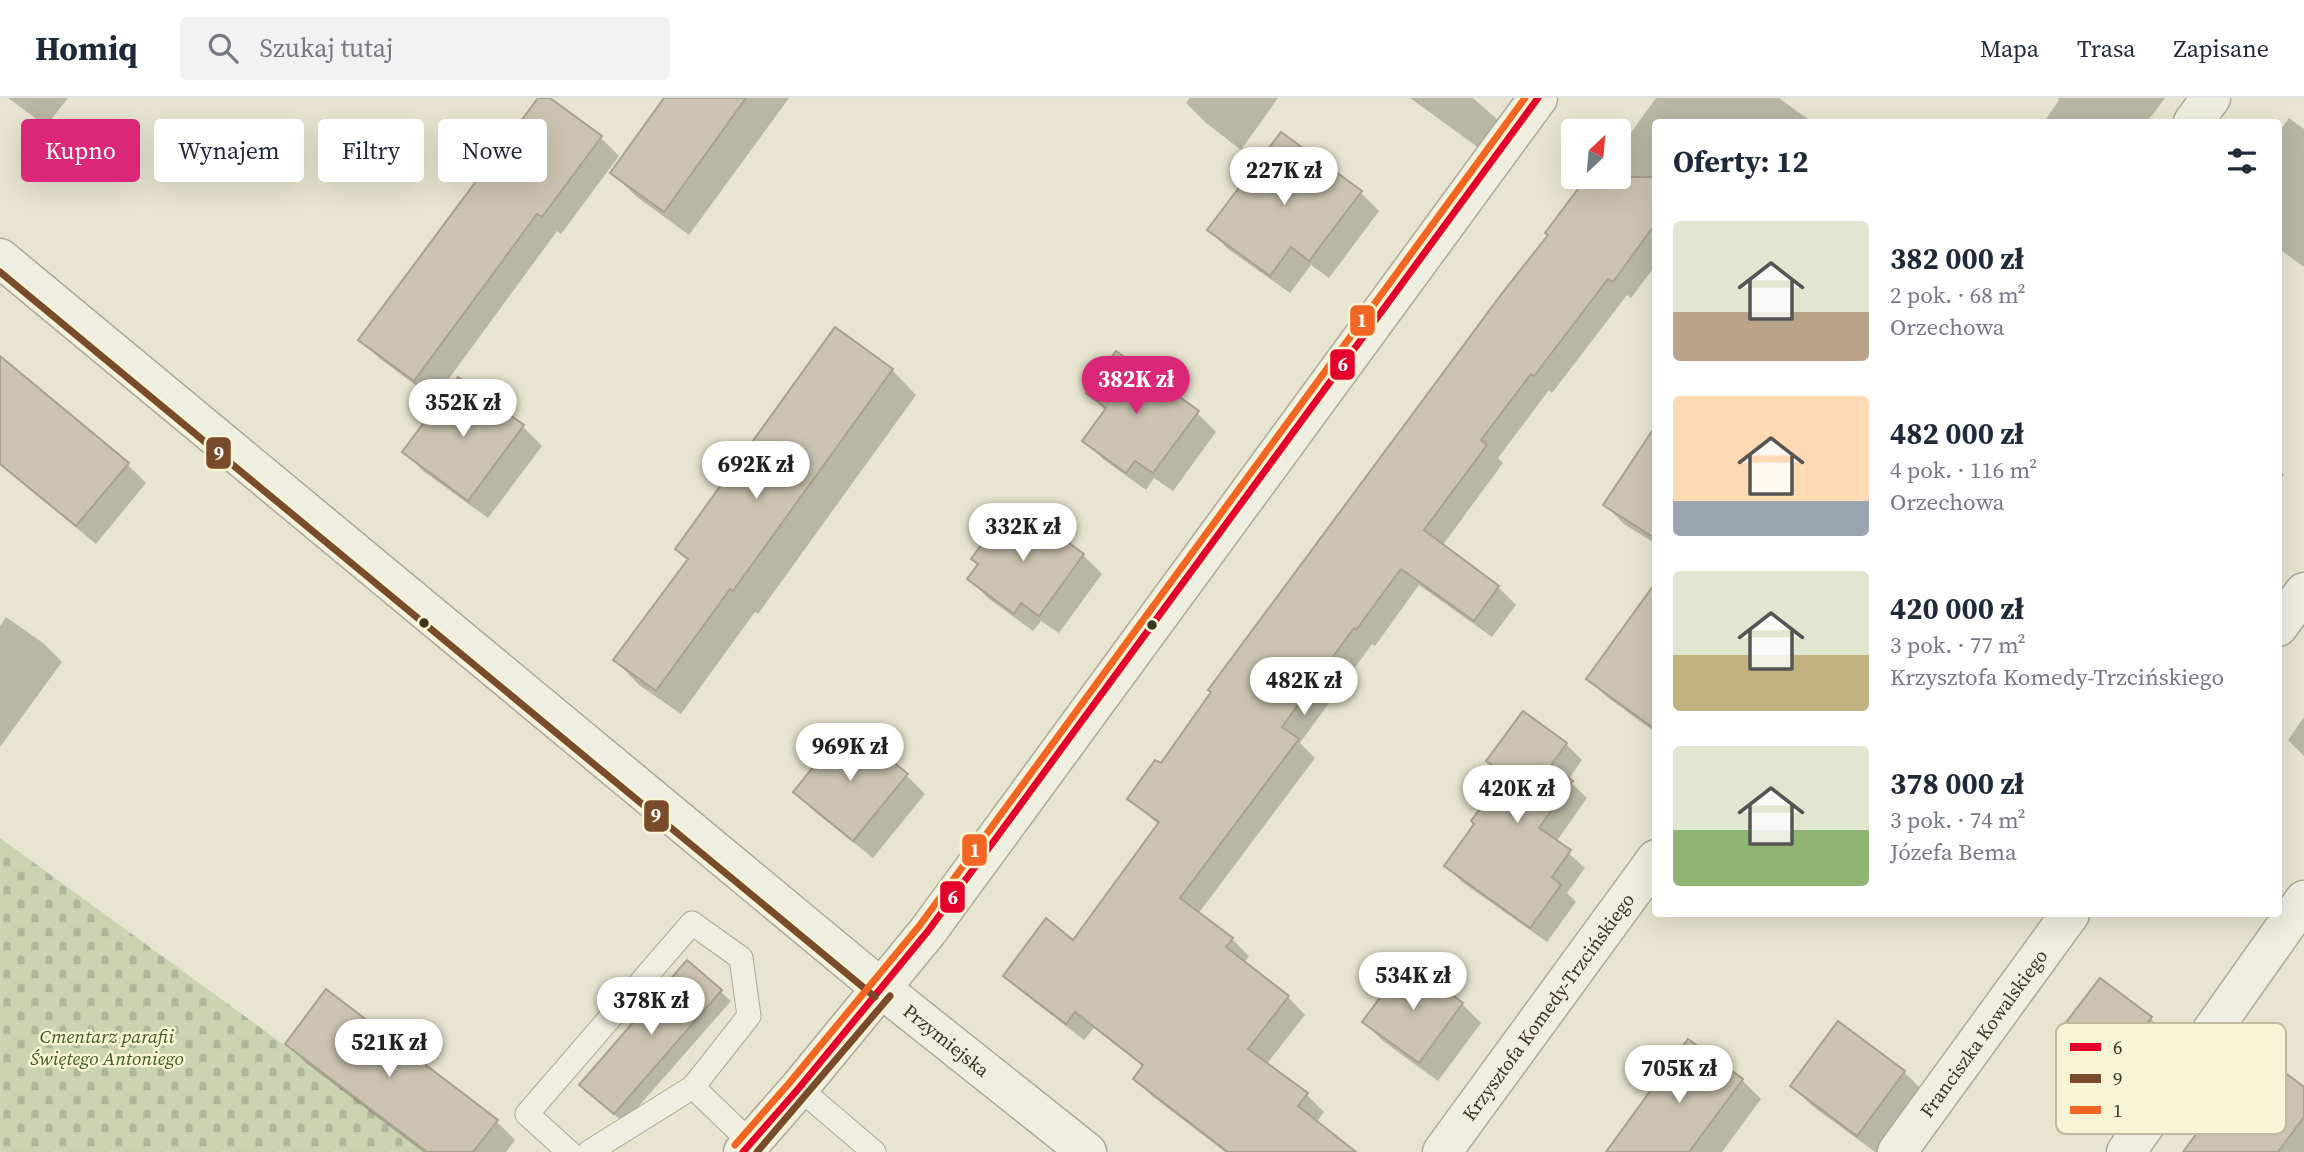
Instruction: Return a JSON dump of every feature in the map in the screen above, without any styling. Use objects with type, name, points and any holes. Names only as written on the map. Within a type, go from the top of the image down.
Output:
[{"type":"street","points":[[747,1148],[928,931],[1538,98]]},
{"type":"street","points":[[2195,119],[2211,98]]},
{"type":"street","name":"Przymiejska","points":[[0,258],[882,989],[1087,1152]]},
{"type":"street","points":[[2282,622],[2304,592]]},
{"type":"street","name":"Krzysztofa Komedy-Trzcińskiego","points":[[1442,1152],[1652,864]]},
{"type":"street","points":[[2217,1023],[2304,900]]},
{"type":"street","name":"Franciszka Kowalskiego","points":[[1897,1152],[2068,917]]},
{"type":"street","points":[[2126,1152],[2139,1134]]},
{"type":"lane","points":[[569,1152],[527,1114],[692,923],[741,958],[749,1016],[692,1087],[589,1152]]},
{"type":"lane","points":[[692,1087],[747,1148]]},
{"type":"lane","points":[[799,1088],[874,1152]]},
{"type":"green space","name":"Cmentarz parafii Świętego Antoniego","points":[[0,838],[431,1152],[0,1152]]},
{"type":"building","points":[[538,98],[550,98],[602,136],[542,217],[537,214],[414,381],[358,340],[476,182],[547,182],[547,119],[522,119]]},
{"type":"building","points":[[664,98],[746,98],[664,212],[610,173]]},
{"type":"building","points":[[1281,132],[1362,191],[1309,261],[1291,247],[1270,276],[1207,230]]},
{"type":"building","points":[[1631,177],[1652,177],[1652,228],[1613,282],[1608,279],[1481,440],[1487,445],[1424,530],[1499,586],[1474,621],[1401,569],[1282,727],[1299,739],[1180,898],[1233,938],[1226,947],[1289,996],[1248,1049],[1308,1093],[1298,1106],[1356,1152],[1228,1152],[1133,1079],[1143,1065],[1075,1012],[1066,1024],[1003,976],[1046,918],[1073,940],[1159,822],[1127,799],[1155,760],[1161,763],[1211,692],[1208,690],[1548,235],[1545,233],[1578,189],[1631,189]]},
{"type":"building","points":[[835,327],[893,369],[733,591],[730,589],[656,691],[613,660],[688,559],[675,549]]},
{"type":"building","points":[[1116,351],[1199,411],[1153,473],[1135,461],[1126,473],[1082,441],[1106,408],[1086,393]]},
{"type":"building","points":[[0,356],[129,463],[76,526],[0,464]]},
{"type":"building","points":[[458,377],[524,425],[468,501],[402,452]]},
{"type":"building","points":[[1652,431],[1652,536],[1603,505]]},
{"type":"building","points":[[1021,508],[1084,554],[1039,616],[1021,603],[1014,614],[967,579],[978,564],[971,559],[1002,516],[1010,522]]},
{"type":"building","points":[[1652,588],[1652,727],[1586,679]]},
{"type":"building","points":[[1523,711],[1567,743],[1551,765],[1573,781],[1539,828],[1571,850],[1552,877],[1561,885],[1530,928],[1444,866],[1474,824],[1471,821],[1505,775],[1486,761]]},
{"type":"building","points":[[847,725],[908,774],[853,841],[793,792]]},
{"type":"building","points":[[687,960],[722,990],[614,1114],[579,1085]]},
{"type":"building","points":[[1407,961],[1463,1003],[1419,1063],[1362,1022]]},
{"type":"building","points":[[2100,978],[2152,1017],[2147,1023],[2066,1023]]},
{"type":"building","points":[[326,989],[498,1120],[473,1152],[427,1152],[285,1044]]},
{"type":"building","points":[[1838,1021],[1905,1071],[1857,1136],[1790,1086]]},
{"type":"building","points":[[1688,1039],[1743,1079],[1689,1152],[1606,1152]]},
{"type":"building","points":[[2286,1074],[2304,1087],[2304,1117],[2278,1152],[2183,1152],[2196,1134],[2286,1134]]},
{"type":"transit line","name":"1","points":[[735,1145],[920,925],[1525,98]]},
{"type":"transit line","name":"6","points":[[743,1152],[928,931],[1538,98]]},
{"type":"transit line","name":"9","points":[[0,272],[875,997]]},
{"type":"transit line","name":"9","points":[[757,1152],[890,996]]}]
